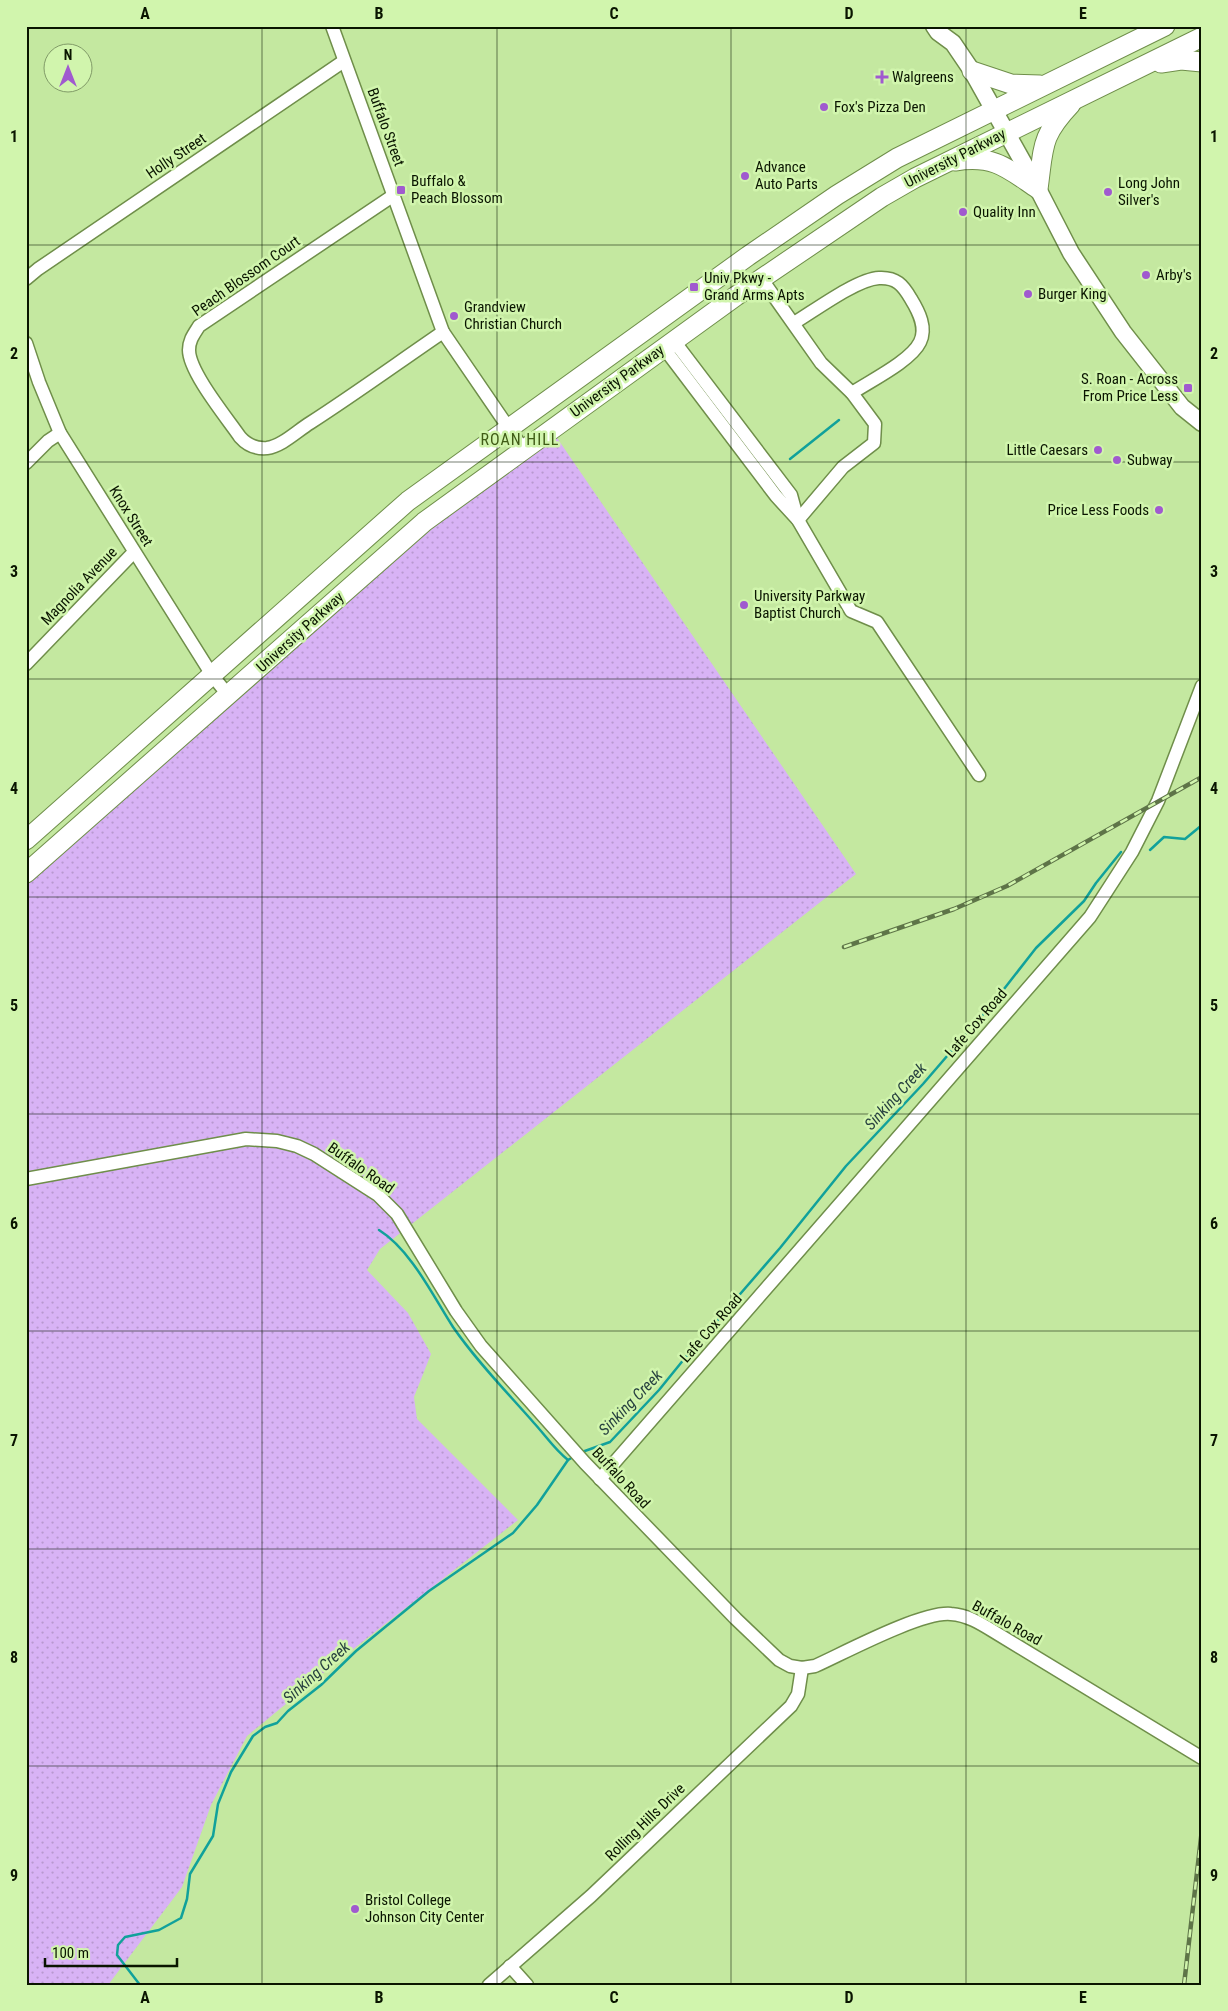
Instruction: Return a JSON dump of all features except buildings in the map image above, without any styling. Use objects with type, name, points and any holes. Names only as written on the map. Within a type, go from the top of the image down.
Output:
[{"type":"highway","name":"University Parkway","points":[[33,834],[408,501],[748,256],[823,204],[890,162],[1165,26]]},
{"type":"highway","name":"University Parkway","points":[[26,873],[424,522],[668,344],[882,197],[943,163],[1007,131],[1202,37]]},
{"type":"highway","points":[[1140,67],[1181,60],[1202,62]]},
{"type":"highway","points":[[972,71],[1011,84],[1046,84]]},
{"type":"highway","points":[[943,163],[975,158],[995,162],[1038,189],[1044,143],[1047,135],[1058,119],[1077,98]]},
{"type":"highway","points":[[748,256],[762,278]]},
{"type":"highway","points":[[616,351],[631,371]]},
{"type":"highway","points":[[356,548],[372,568]]},
{"type":"highway","points":[[33,834],[55,848]]},
{"type":"main road","points":[[934,26],[938,32],[953,44],[972,71],[1007,131],[1071,253],[1123,332],[1182,407],[1202,423]]},
{"type":"main road","points":[[949,26],[953,44]]},
{"type":"street","name":"Buffalo Street","points":[[332,26],[443,332],[524,449]]},
{"type":"street","name":"Holly Street","points":[[26,279],[344,61]]},
{"type":"street","name":"Peach Blossom Court","points":[[394,195],[199,326],[192,336],[190,343],[191,363],[246,444],[256,448],[268,448],[278,444],[332,409],[443,332]]},
{"type":"street","points":[[762,278],[821,363],[852,393],[875,424],[874,443],[843,467],[798,520]]},
{"type":"street","points":[[794,323],[861,282],[878,278],[894,279],[906,289],[920,314],[922,325],[920,342],[906,359],[852,393]]},
{"type":"street","name":"Knox Street","points":[[26,343],[37,377],[60,433],[212,675],[228,695]]},
{"type":"street","points":[[668,344],[776,496],[798,520],[851,611],[877,622],[979,775]]},
{"type":"street","points":[[26,463],[48,441],[60,433]]},
{"type":"street","name":"Magnolia Avenue","points":[[26,664],[134,552]]},
{"type":"street","name":"Lafe Cox Road","points":[[600,1479],[1090,917],[1132,852],[1158,801],[1202,686]]},
{"type":"street","name":"Buffalo Road","points":[[26,1179],[246,1139],[277,1141],[297,1146],[314,1154],[367,1187],[397,1214],[447,1297],[481,1346],[584,1463],[779,1660],[790,1666],[802,1668],[815,1666],[923,1618],[943,1614],[960,1615],[994,1631],[1202,1758]]},
{"type":"street","name":"Rolling Hills Drive","points":[[489,1985],[591,1896],[791,1706],[798,1694],[802,1668]]},
{"type":"street","points":[[510,1966],[527,1985]]},
{"type":"shaded area","points":[[555,435],[856,874],[380,1249],[367,1270],[408,1313],[431,1354],[414,1397],[417,1419],[518,1520],[338,1661],[247,1736],[211,1805],[182,1887],[108,1985],[26,1985],[26,883],[410,543]]},
{"type":"waterway","points":[[790,459],[839,420]]},
{"type":"waterway","name":"Sinking Creek","points":[[1150,850],[1164,837],[1185,839],[1202,825]]},
{"type":"waterway","name":"Sinking Creek","points":[[582,1452],[610,1442],[659,1390],[780,1248],[846,1166],[923,1084],[997,998],[1036,948],[1084,901],[1121,852]]},
{"type":"waterway","points":[[379,1230],[401,1249],[421,1274],[453,1327],[472,1353],[554,1447],[568,1460]]},
{"type":"waterway","name":"Sinking Creek","points":[[140,1985],[117,1955],[118,1945],[125,1937],[159,1930],[181,1918],[187,1899],[190,1874],[213,1836],[218,1804],[231,1772],[253,1736],[265,1727],[277,1723],[288,1711],[321,1685],[356,1651],[429,1591],[513,1533],[537,1505],[568,1460],[573,1457]]},
{"type":"railway","points":[[844,947],[954,909],[1007,886],[1202,777]]},
{"type":"railway","points":[[1184,1985],[1202,1829]]},
{"type":"place","name":"Walgreens","points":[[882,77]]},
{"type":"place","name":"Fox's Pizza Den","points":[[824,107]]},
{"type":"place","name":"Advance Auto Parts","points":[[745,176]]},
{"type":"place","name":"Buffalo & Peach Blossom","points":[[401,190]]},
{"type":"place","name":"Long John Silver's","points":[[1108,192]]},
{"type":"place","name":"Quality Inn","points":[[963,212]]},
{"type":"place","name":"Arby's","points":[[1146,275]]},
{"type":"place","name":"Univ Pkwy - Grand Arms Apts","points":[[694,287]]},
{"type":"place","name":"Burger King","points":[[1028,294]]},
{"type":"place","name":"Grandview Christian Church","points":[[454,316]]},
{"type":"place","name":"S. Roan - Across From Price Less","points":[[1188,388]]},
{"type":"place","name":"Little Caesars","points":[[1098,450]]},
{"type":"place","name":"Subway","points":[[1117,460]]},
{"type":"place","name":"Price Less Foods","points":[[1159,510]]},
{"type":"place","name":"University Parkway Baptist Church","points":[[744,605]]},
{"type":"place","name":"Bristol College Johnson City Center","points":[[355,1909]]},
{"type":"district","name":"ROAN HILL","points":[[520,439]]}]
